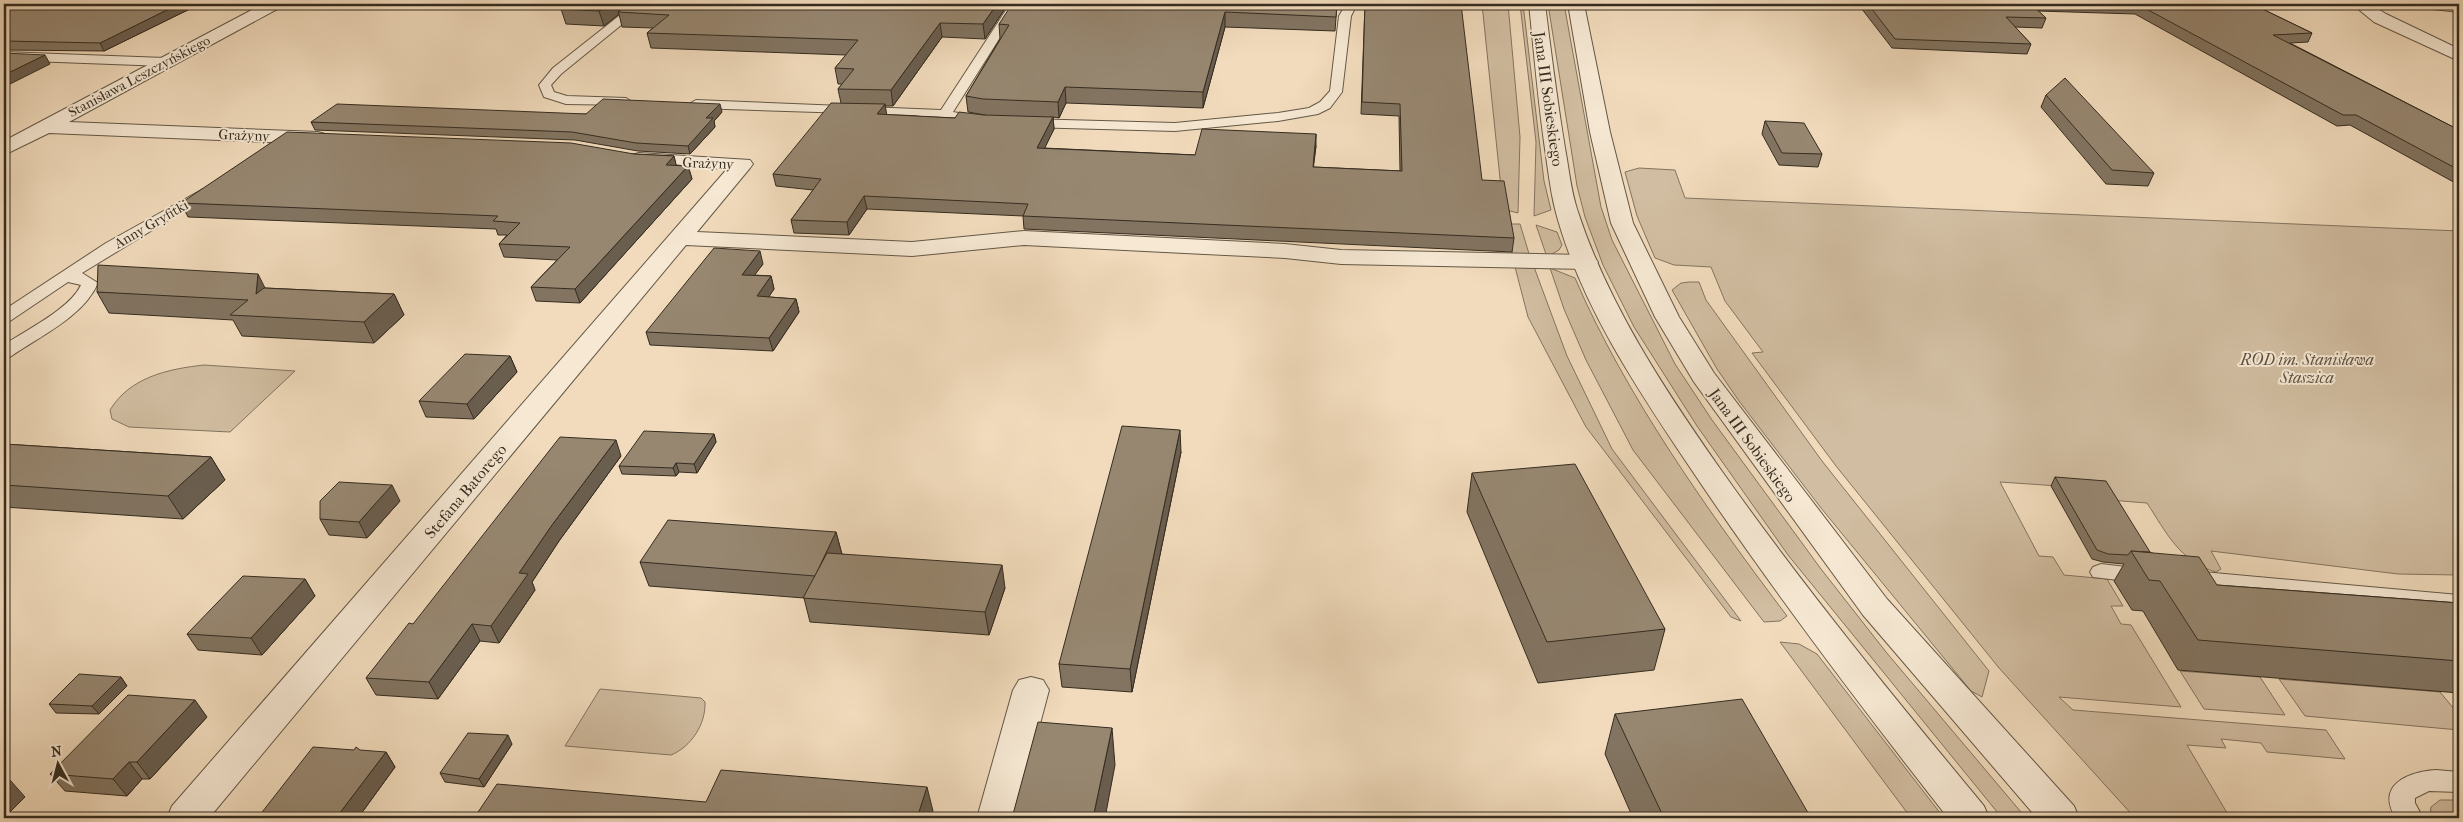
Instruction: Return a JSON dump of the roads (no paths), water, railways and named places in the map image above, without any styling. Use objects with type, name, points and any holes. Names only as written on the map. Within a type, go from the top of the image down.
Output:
[{"type":"street","name":"Stanisława Leszczyńskiego","points":[[4,149],[275,4]]},
{"type":"street","name":"Jana III Sobieskiego","points":[[1536,4],[1562,193],[1566,210],[1586,262],[1620,333],[1655,393],[1734,513],[1857,677],[1970,818]]},
{"type":"street","name":"Jana III Sobieskiego","points":[[1576,4],[1600,132],[1622,223],[1667,317],[1708,384],[1875,607],[2060,818]]},
{"type":"street","points":[[2360,4],[2380,18],[2459,56]]},
{"type":"street","points":[[2433,4],[2457,6]]},
{"type":"street","name":"Grażyny","points":[[45,127],[334,139]]},
{"type":"street","name":"Grażyny","points":[[621,156],[656,161],[743,164]]},
{"type":"street","name":"Stefana Batorego","points":[[186,818],[743,164]]},
{"type":"street","points":[[680,238],[935,249],[984,239],[1014,237],[1285,251],[1341,257],[1586,262]]},
{"type":"street","points":[[996,818],[1031,690]]},
{"type":"lane","points":[[635,102],[566,100],[549,94],[545,85],[557,71],[641,4]]},
{"type":"lane","points":[[945,114],[1014,4]]},
{"type":"lane","points":[[1014,122],[1174,127],[1278,117],[1313,111],[1325,105],[1336,92],[1345,16],[1351,4]]},
{"type":"lane","points":[[4,56],[165,62]]},
{"type":"lane","points":[[684,104],[945,114],[995,122]]},
{"type":"lane","points":[[263,154],[287,137]]},
{"type":"lane","name":"Anny Gryfitki","points":[[4,317],[130,235],[213,187]]},
{"type":"lane","points":[[4,353],[72,306],[89,289],[90,283],[86,279],[64,277]]},
{"type":"lane","points":[[2101,572],[2459,603]]},
{"type":"lane","points":[[2410,818],[2402,805],[2402,794],[2409,788],[2430,780],[2459,782]]},
{"type":"park label","name":"ROD im. Stanisława Staszica","points":[[2307,368]]}]
